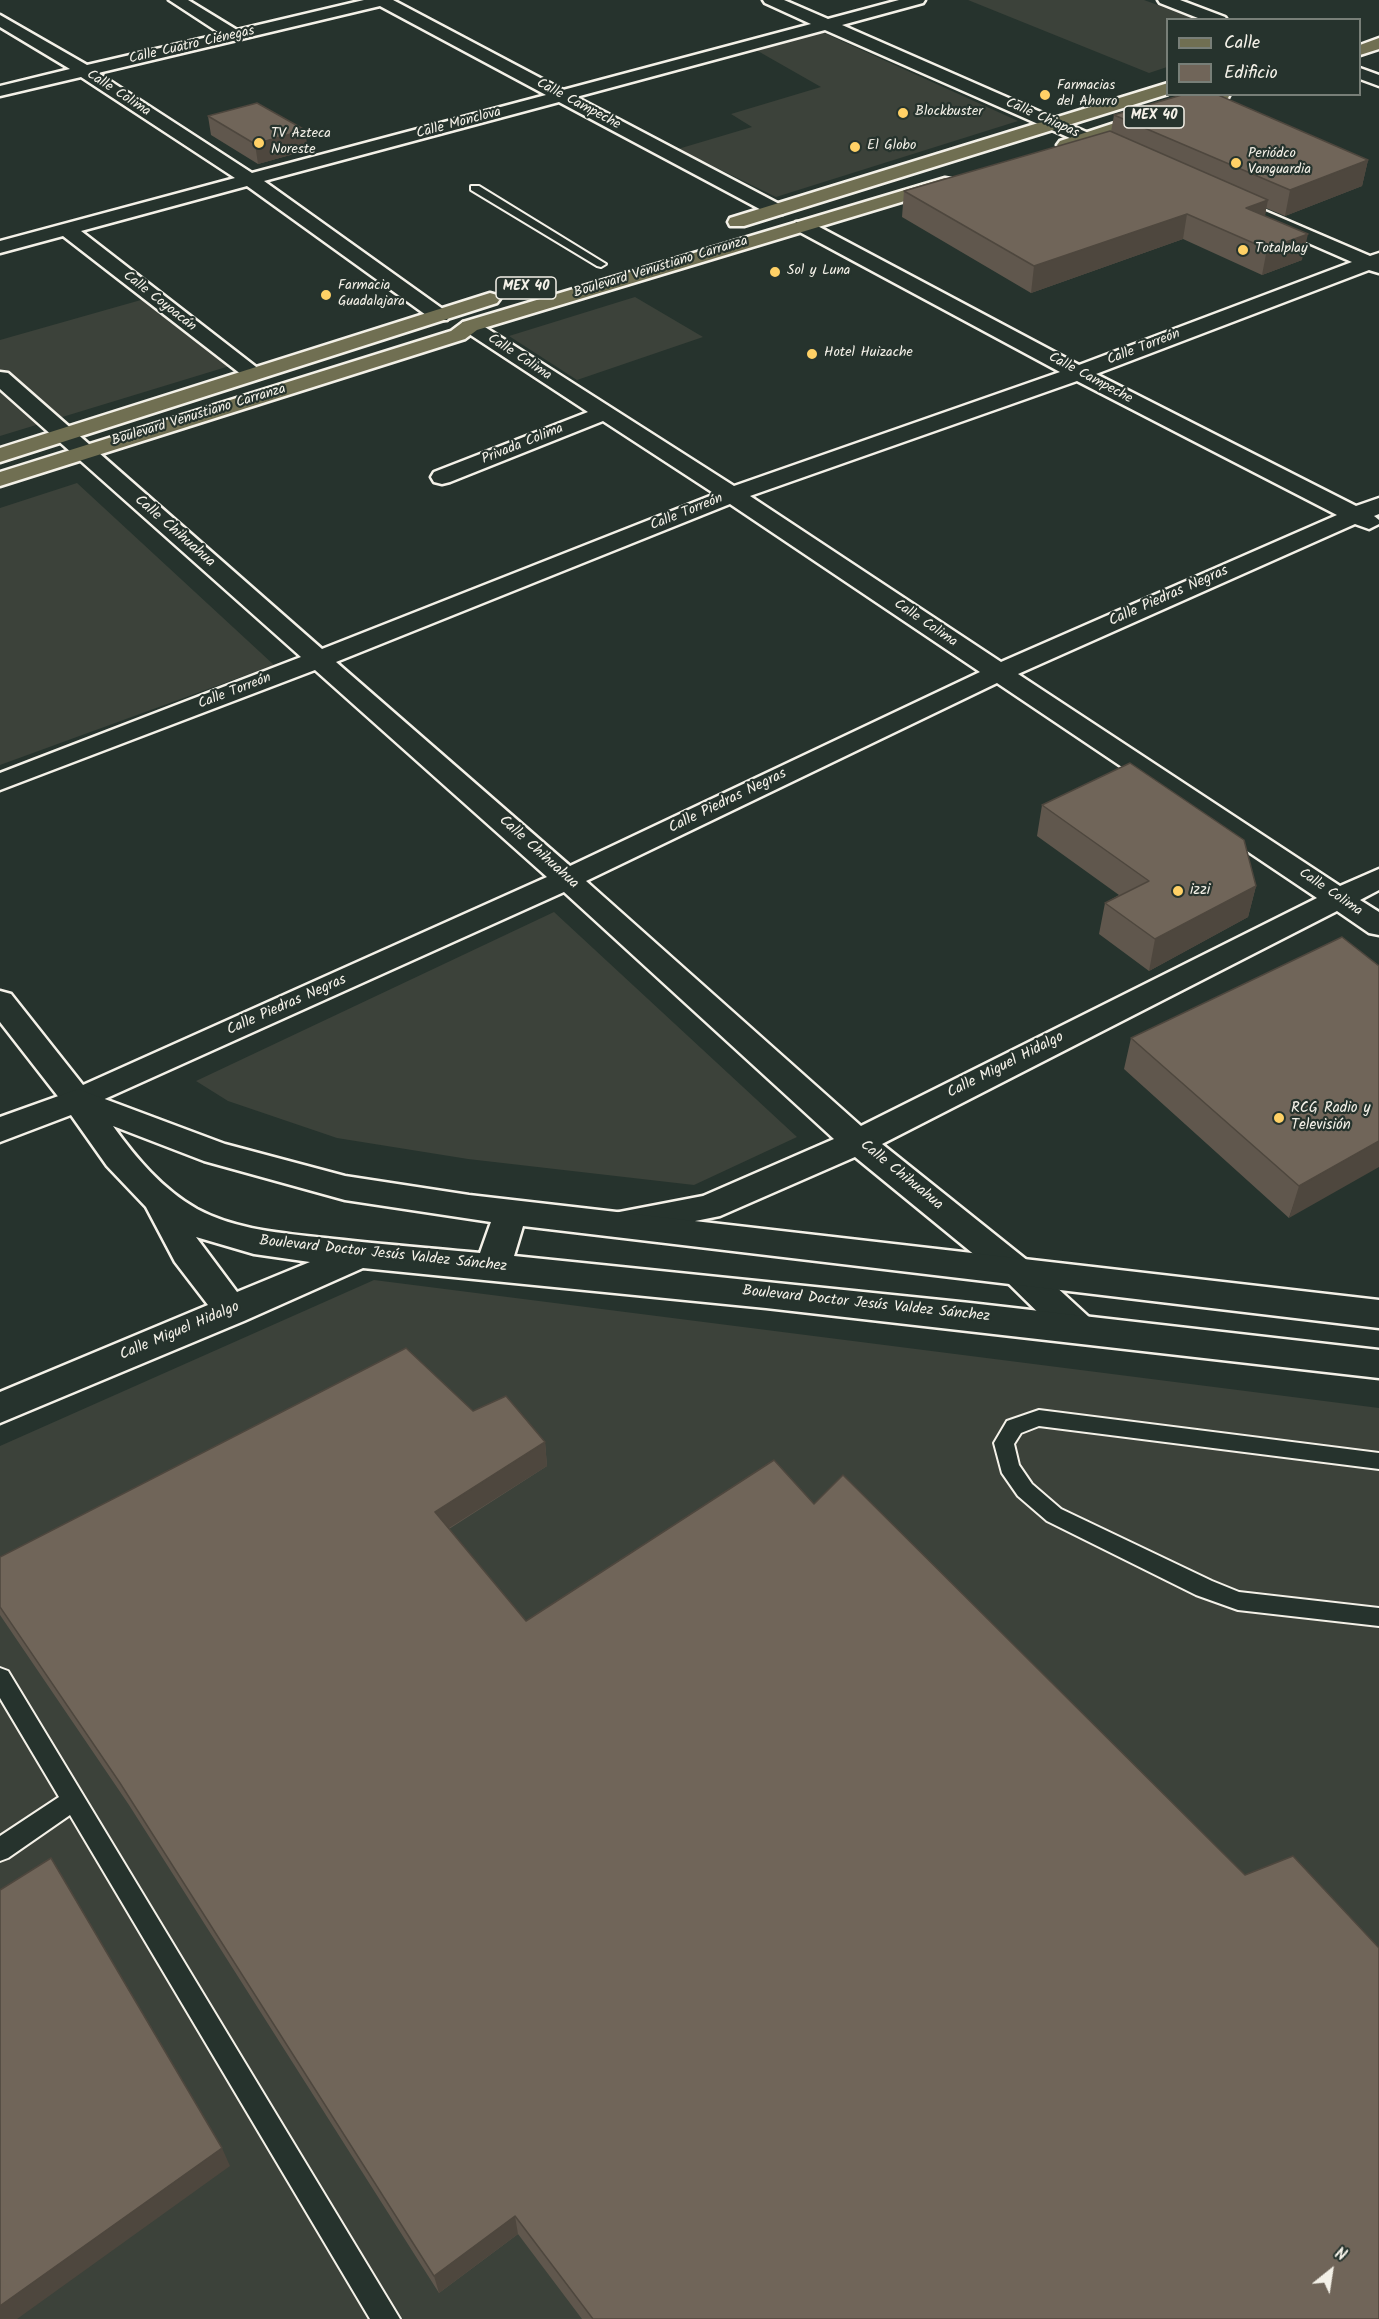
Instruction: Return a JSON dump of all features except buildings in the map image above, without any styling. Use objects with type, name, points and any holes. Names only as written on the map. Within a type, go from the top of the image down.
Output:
[{"type":"main road","points":[[1361,49],[1379,43]]},
{"type":"main road","name":"Boulevard Venustiano Carranza","points":[[722,227],[1166,88]]},
{"type":"main road","name":"MEX 40","points":[[1053,149],[1216,96]]},
{"type":"main road","name":"Boulevard Venustiano Carranza","points":[[0,455],[73,444],[458,334],[470,326],[962,177]]},
{"type":"main road","name":"Boulevard Venustiano Carranza","points":[[579,271],[623,257]]},
{"type":"main road","name":"Boulevard Venustiano Carranza","points":[[0,479],[73,444],[253,374],[504,295]]},
{"type":"street","points":[[177,0],[236,36]]},
{"type":"street","name":"Calle Cuatro Ciénegas","points":[[0,91],[382,0]]},
{"type":"street","name":"Calle Campeche","points":[[382,0],[776,210]]},
{"type":"street","name":"Calle Chiapas","points":[[771,0],[1141,163]]},
{"type":"street","name":"Calle Monclova","points":[[0,247],[917,0]]},
{"type":"street","points":[[1166,0],[1214,18]]},
{"type":"street","name":"Calle Colima","points":[[0,20],[84,71],[250,180],[440,316]]},
{"type":"street","points":[[1361,75],[1379,81]]},
{"type":"street","points":[[1250,210],[1376,263]]},
{"type":"street","name":"Calle Campeche","points":[[804,226],[1078,373],[1371,516]]},
{"type":"street","name":"Calle Coyoacán","points":[[66,229],[253,374]]},
{"type":"street","name":"Calle Torreón","points":[[0,782],[320,659],[732,495],[1078,373],[1376,263]]},
{"type":"street","name":"Calle Colima","points":[[470,326],[732,495],[1379,926]]},
{"type":"street","name":"Calle Chihuahua","points":[[0,378],[320,659],[858,1142],[1016,1270],[1077,1328]]},
{"type":"street","name":"Privada Colima","points":[[442,477],[604,413]]},
{"type":"street","name":"Calle Piedras Negras","points":[[0,1130],[78,1100],[567,879],[998,673],[1371,516]]},
{"type":"street","name":"Calle Miguel Hidalgo","points":[[621,1223],[708,1207],[781,1178],[858,1142],[1379,878]]},
{"type":"street","name":"Boulevard Doctor Jesús Valdez Sánchez","points":[[0,1001],[78,1100],[123,1166],[161,1203],[207,1228],[254,1241],[360,1255],[493,1266],[1077,1328],[1379,1364]]},
{"type":"street","points":[[78,1100],[216,1154],[345,1188],[511,1212],[621,1223],[1379,1314]]},
{"type":"street","points":[[161,1203],[187,1252],[232,1311]]},
{"type":"street","points":[[493,1266],[511,1212]]},
{"type":"street","name":"Calle Miguel Hidalgo","points":[[0,1408],[360,1255]]},
{"type":"lane","points":[[476,188],[601,264]]},
{"type":"lane","points":[[1379,1461],[1039,1418],[1014,1427],[1004,1443],[1009,1467],[1025,1490],[1054,1515],[1204,1588],[1238,1601],[1379,1617]]},
{"type":"lane","points":[[0,1678],[386,2319]]},
{"type":"lane","points":[[0,1850],[73,1800]]},
{"type":"shaded area","points":[[968,0],[1144,0],[1193,18],[1166,18],[1166,67],[1149,73]]},
{"type":"shaded area","points":[[822,32],[1018,121],[776,197],[678,149],[752,127],[731,114],[821,87],[756,50]]},
{"type":"shaded area","points":[[155,296],[246,361],[0,436],[0,340]]},
{"type":"shaded area","points":[[635,297],[703,337],[577,380],[509,336]]},
{"type":"shaded area","points":[[77,483],[274,665],[0,765],[0,508]]},
{"type":"shaded area","points":[[554,912],[797,1137],[694,1185],[468,1159],[337,1138],[228,1101],[196,1081]]},
{"type":"shaded area","points":[[374,1280],[1379,1408],[1379,2319],[0,2319],[0,1446]]},
{"type":"place","name":"Farmacias del Ahorro","points":[[1045,95]]},
{"type":"place","name":"Blockbuster","points":[[903,113]]},
{"type":"place","name":"TV Azteca Noreste","points":[[259,143]]},
{"type":"place","name":"El Globo","points":[[855,147]]},
{"type":"place","name":"Periódco Vanguardia","points":[[1236,163]]},
{"type":"place","name":"Totalplay","points":[[1243,250]]},
{"type":"place","name":"Sol y Luna","points":[[775,272]]},
{"type":"place","name":"Farmacia Guadalajara","points":[[326,295]]},
{"type":"place","name":"Hotel Huizache","points":[[812,354]]},
{"type":"place","name":"izzi","points":[[1178,891]]},
{"type":"place","name":"RCG Radio y Televisión","points":[[1279,1118]]}]
